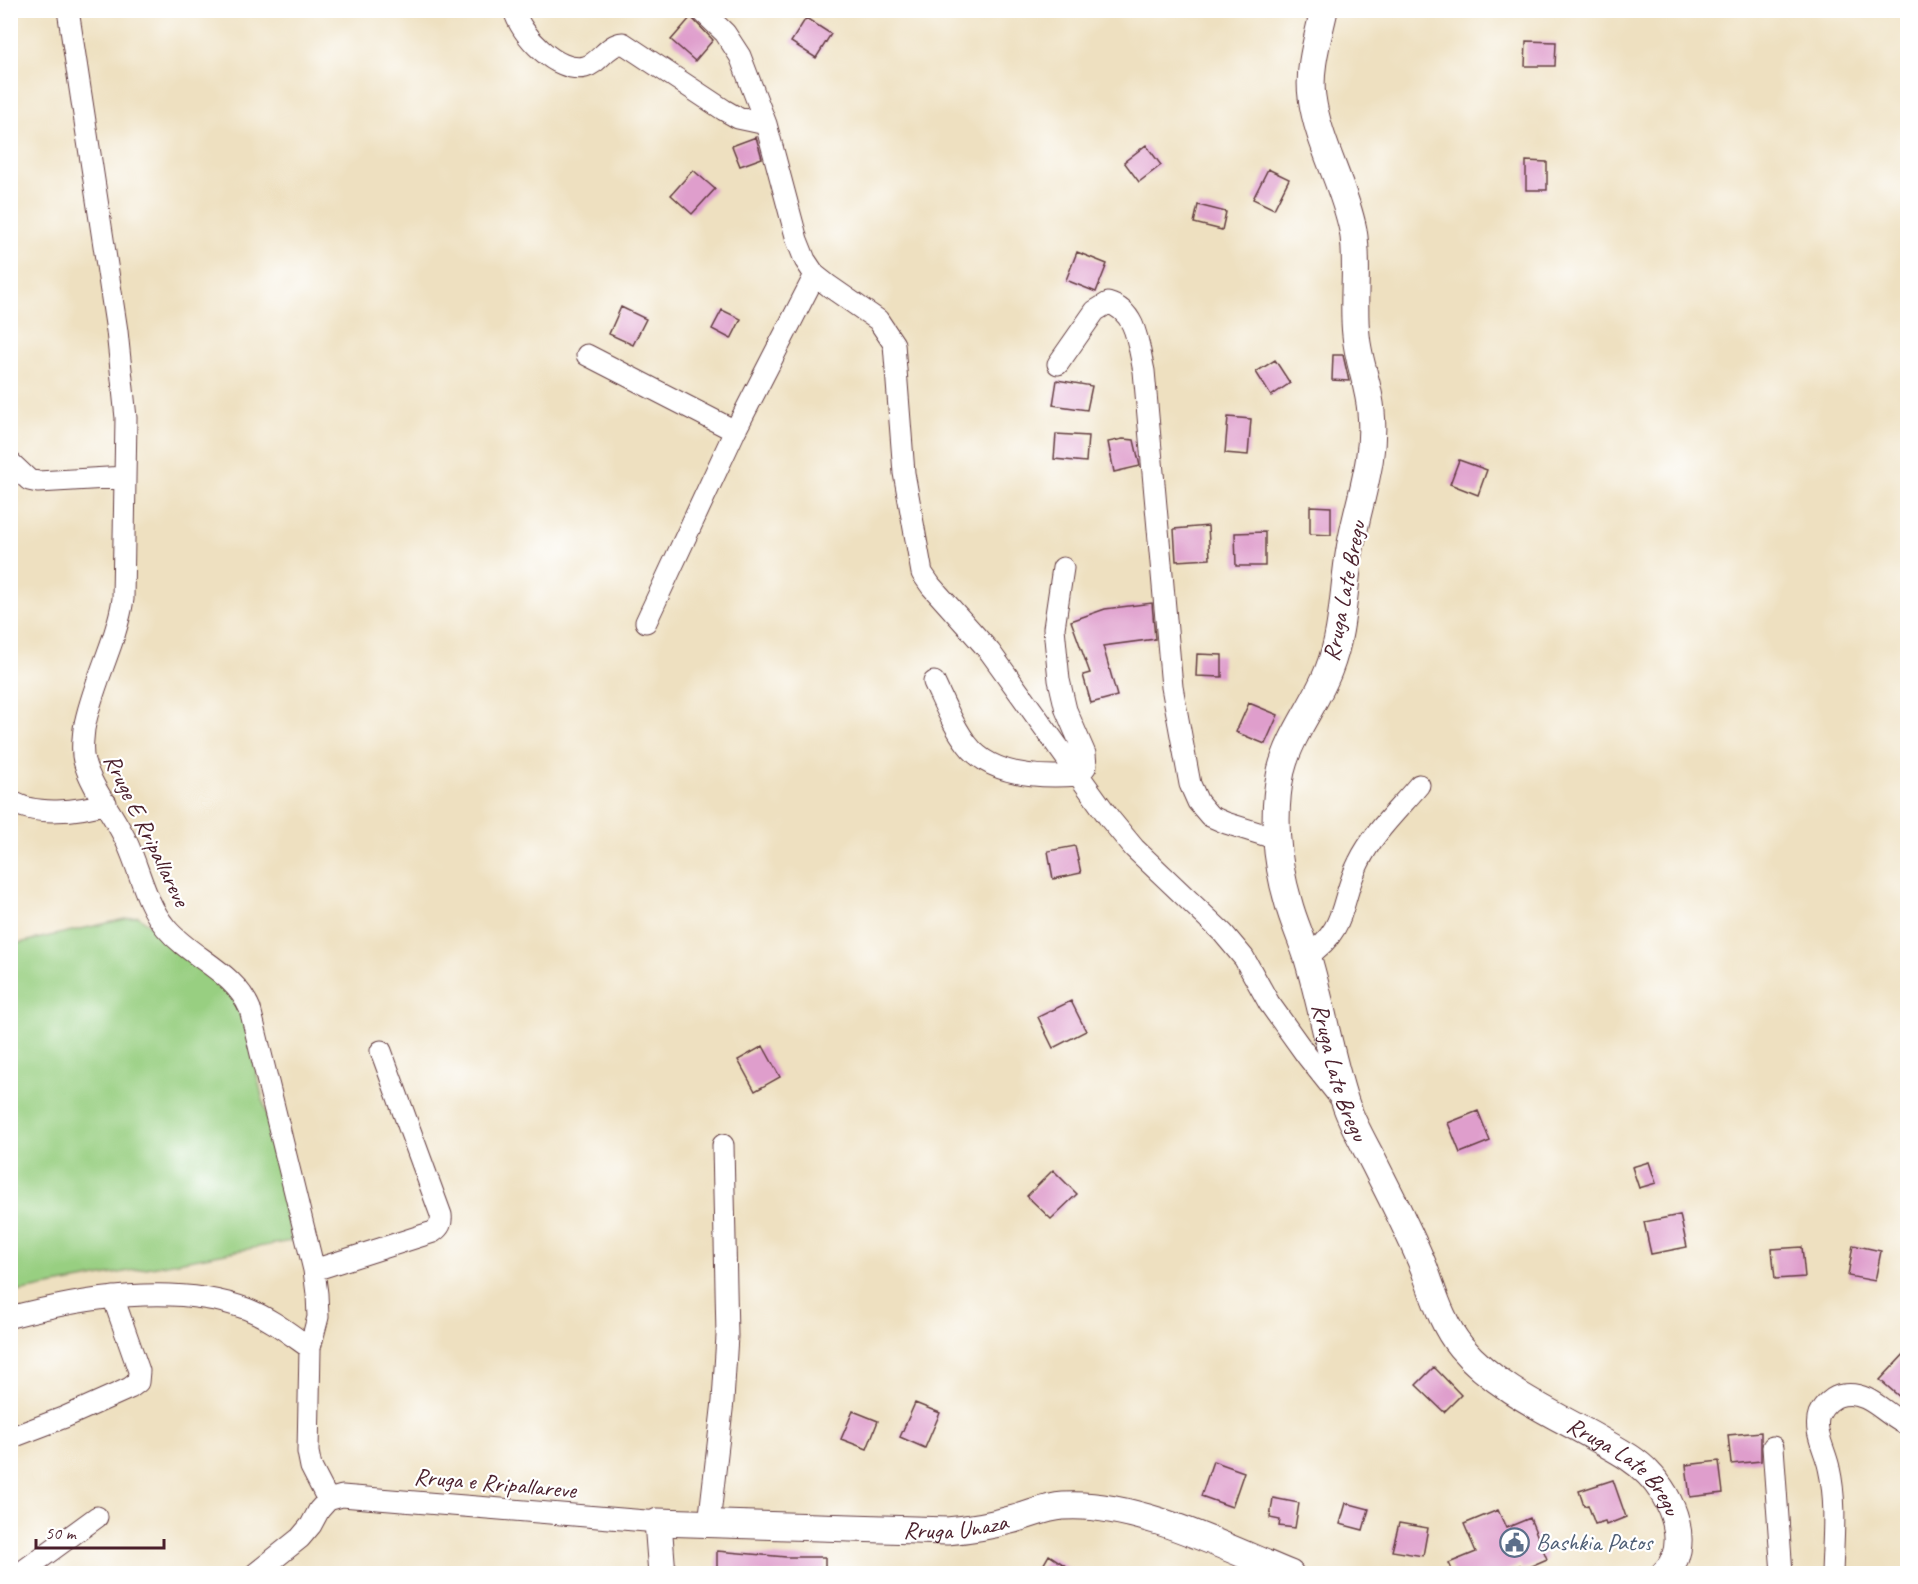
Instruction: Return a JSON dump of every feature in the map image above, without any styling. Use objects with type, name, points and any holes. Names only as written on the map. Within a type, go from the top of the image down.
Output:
[{"type":"main road","name":"Rruga Late Bregu","points":[[1324,10],[1313,66],[1312,95],[1322,141],[1350,216],[1354,237],[1355,330],[1371,410],[1371,456],[1350,548],[1337,641],[1331,665],[1289,746],[1281,772],[1277,803],[1277,839],[1281,875],[1288,905],[1307,956],[1346,1105],[1410,1238],[1435,1301],[1460,1346],[1477,1363],[1505,1384],[1631,1458],[1649,1473],[1671,1507],[1677,1531],[1679,1548],[1671,1567],[1664,1574]]},
{"type":"main road","name":"Rruga Unaza","points":[[658,1522],[947,1531],[975,1528],[1062,1506],[1085,1506],[1146,1517],[1290,1574]]},
{"type":"main road","points":[[658,1522],[662,1574]]},
{"type":"street","name":"Rruge E Rripallareve","points":[[68,10],[117,331],[126,417],[123,599],[120,616],[90,700],[82,746],[84,760],[128,845],[156,914],[166,929],[233,983],[244,995],[250,1009],[314,1270],[318,1317],[310,1348]]},
{"type":"street","points":[[514,10],[522,31],[531,42],[570,67],[584,68],[595,63],[613,46],[623,43],[724,111],[738,118],[766,124]]},
{"type":"street","points":[[701,10],[725,33],[740,56],[766,124],[797,240],[805,260],[815,275],[878,320],[894,344],[904,473],[922,573],[990,652],[1110,819],[1134,848],[1223,933],[1244,958],[1269,1003],[1306,1056],[1346,1105]]},
{"type":"street","points":[[646,622],[735,431],[815,275]]},
{"type":"street","points":[[1058,364],[1095,310],[1108,303],[1119,306],[1131,320],[1144,371],[1172,687],[1190,784],[1198,802],[1210,816],[1277,839]]},
{"type":"street","points":[[587,355],[735,431]]},
{"type":"street","points":[[10,462],[28,480],[38,482],[125,477]]},
{"type":"street","points":[[1063,568],[1054,628],[1059,680],[1066,710],[1085,754],[1086,766],[1079,776]]},
{"type":"street","points":[[934,682],[961,735],[978,756],[1016,772],[1038,776],[1079,776]]},
{"type":"street","points":[[1307,956],[1327,941],[1336,928],[1358,862],[1368,846],[1419,785]]},
{"type":"street","points":[[10,800],[29,808],[64,811],[106,803]]},
{"type":"street","points":[[314,1270],[433,1232],[441,1222],[441,1215],[381,1052]]},
{"type":"street","points":[[709,1524],[723,1401],[727,1336],[723,1145]]},
{"type":"street","points":[[10,1438],[65,1417],[130,1388],[138,1382],[139,1371],[114,1297]]},
{"type":"street","points":[[10,1317],[114,1297],[189,1297],[222,1301],[249,1310],[273,1322],[310,1348],[308,1452],[311,1467],[328,1500],[300,1538],[255,1574]]},
{"type":"street","points":[[1832,1574],[1834,1510],[1830,1469],[1818,1430],[1819,1416],[1827,1403],[1842,1395],[1859,1396],[1878,1404],[1908,1425]]},
{"type":"street","points":[[1773,1447],[1782,1574]]},
{"type":"street","name":"Rruga e Rripallareve","points":[[328,1500],[342,1496],[658,1522]]},
{"type":"street","points":[[19,1574],[97,1516]]},
{"type":"green space","points":[[138,916],[237,992],[281,1175],[291,1241],[11,1293],[10,945]]},
{"type":"building","points":[[691,17],[713,40],[695,61],[671,40]]},
{"type":"building","points":[[806,18],[831,34],[816,58],[791,42]]},
{"type":"building","points":[[1526,41],[1556,42],[1555,66],[1525,66]]},
{"type":"building","points":[[756,137],[762,158],[740,166],[732,146]]},
{"type":"building","points":[[1146,145],[1161,165],[1139,182],[1124,162]]},
{"type":"building","points":[[1526,161],[1547,162],[1547,190],[1526,190]]},
{"type":"building","points":[[1268,169],[1289,179],[1274,209],[1253,199]]},
{"type":"building","points":[[693,170],[715,189],[692,214],[671,195]]},
{"type":"building","points":[[1198,205],[1226,212],[1222,230],[1194,223]]},
{"type":"building","points":[[1077,252],[1107,264],[1096,292],[1066,280]]},
{"type":"building","points":[[621,307],[646,319],[633,345],[609,334]]},
{"type":"building","points":[[722,310],[741,319],[731,339],[712,329]]},
{"type":"building","points":[[1333,355],[1343,355],[1349,381],[1332,380]]},
{"type":"building","points":[[1275,360],[1290,383],[1271,396],[1256,372]]},
{"type":"building","points":[[1057,380],[1092,386],[1087,410],[1053,405]]},
{"type":"building","points":[[1228,417],[1251,419],[1248,455],[1225,453]]},
{"type":"building","points":[[1056,434],[1088,436],[1086,462],[1054,459]]},
{"type":"building","points":[[1123,439],[1134,440],[1140,466],[1114,472],[1108,442]]},
{"type":"building","points":[[1459,460],[1487,470],[1478,495],[1450,484]]},
{"type":"building","points":[[1310,506],[1331,507],[1331,535],[1310,534]]},
{"type":"building","points":[[1208,526],[1210,559],[1176,561],[1174,529]]},
{"type":"building","points":[[1265,532],[1265,566],[1236,566],[1235,533]]},
{"type":"building","points":[[1152,603],[1155,639],[1103,646],[1117,696],[1091,703],[1083,675],[1090,673],[1071,621],[1105,609]]},
{"type":"building","points":[[1197,654],[1222,655],[1222,677],[1196,676]]},
{"type":"building","points":[[1249,703],[1278,715],[1265,744],[1236,732]]},
{"type":"building","points":[[1075,846],[1081,873],[1053,879],[1048,851]]},
{"type":"building","points":[[1071,1001],[1086,1031],[1053,1048],[1038,1017]]},
{"type":"building","points":[[763,1046],[780,1077],[755,1091],[738,1060]]},
{"type":"building","points":[[1478,1111],[1490,1141],[1460,1153],[1448,1123]]},
{"type":"building","points":[[1649,1162],[1656,1183],[1639,1188],[1632,1167]]},
{"type":"building","points":[[1053,1170],[1077,1194],[1051,1219],[1027,1196]]},
{"type":"building","points":[[1680,1215],[1687,1247],[1651,1254],[1644,1222]]},
{"type":"building","points":[[1853,1245],[1881,1251],[1875,1281],[1848,1276]]},
{"type":"building","points":[[1802,1247],[1805,1277],[1775,1279],[1772,1249]]},
{"type":"building","points":[[1908,1350],[1908,1404],[1880,1380]]},
{"type":"building","points":[[1434,1367],[1461,1395],[1444,1412],[1416,1385]]},
{"type":"building","points":[[915,1403],[940,1413],[925,1448],[900,1437]]},
{"type":"building","points":[[853,1411],[878,1421],[867,1449],[841,1439]]},
{"type":"building","points":[[1761,1432],[1761,1461],[1731,1464],[1728,1435]]},
{"type":"building","points":[[1213,1461],[1244,1472],[1232,1507],[1201,1496]]},
{"type":"building","points":[[1719,1461],[1723,1493],[1690,1497],[1686,1465]]},
{"type":"building","points":[[1613,1480],[1626,1517],[1606,1525],[1605,1521],[1595,1524],[1588,1505],[1584,1506],[1579,1491]]},
{"type":"building","points":[[1273,1498],[1299,1503],[1295,1528],[1279,1526],[1280,1520],[1270,1518]]},
{"type":"building","points":[[1346,1503],[1369,1509],[1363,1530],[1340,1524]]},
{"type":"building","name":"Bashkia Patos","points":[[1498,1510],[1506,1528],[1530,1518],[1547,1559],[1522,1570],[1520,1565],[1499,1574],[1454,1574],[1449,1563],[1476,1552],[1464,1524]]},
{"type":"building","points":[[1399,1523],[1428,1528],[1423,1556],[1392,1551]]},
{"type":"building","points":[[717,1551],[786,1557],[825,1557],[825,1574],[717,1573]]},
{"type":"building","points":[[1049,1555],[1078,1574],[1038,1574]]},
{"type":"place","name":"Bashkia Patos","points":[[1515,1542]]}]
